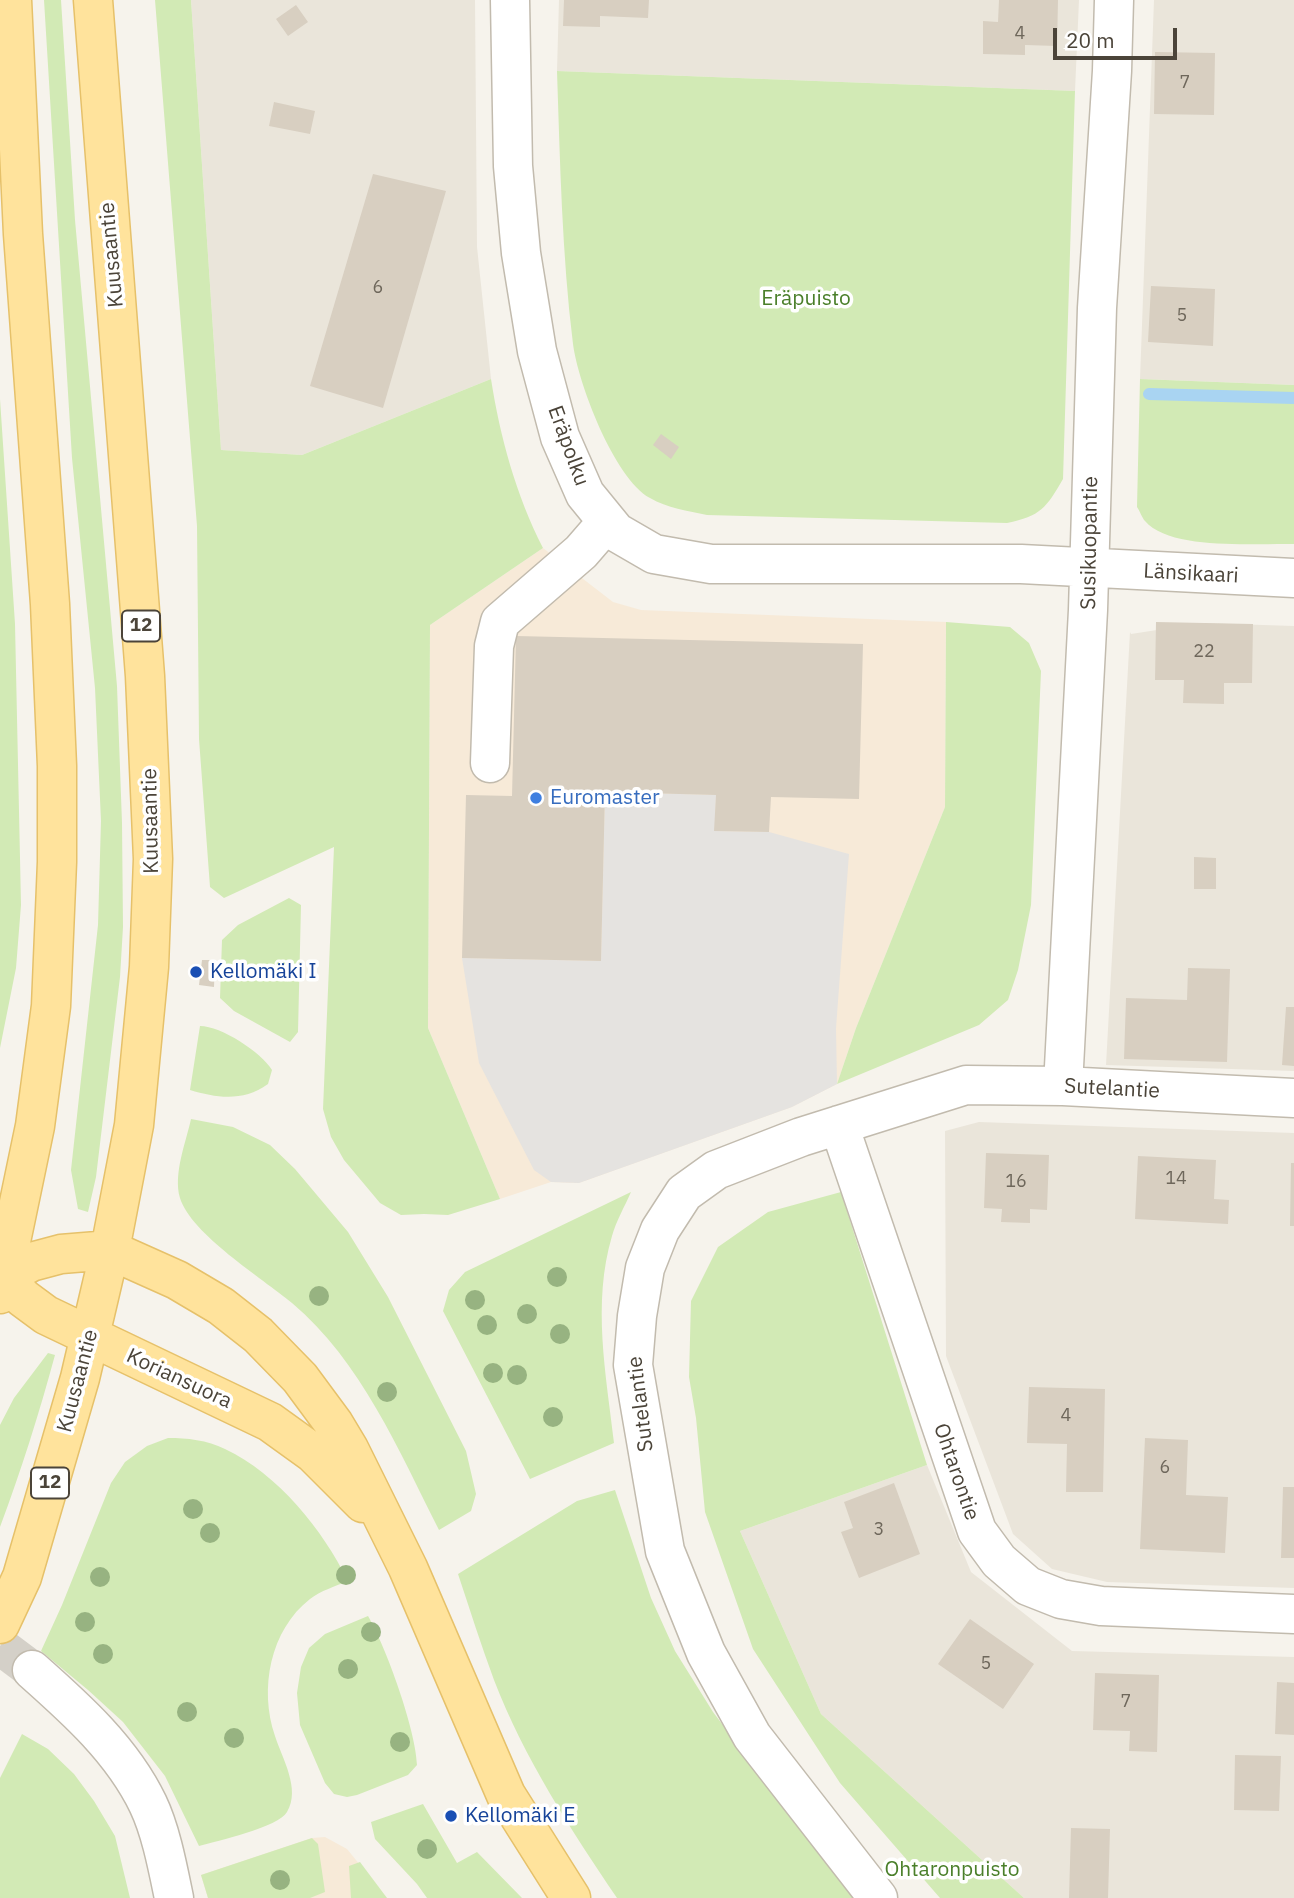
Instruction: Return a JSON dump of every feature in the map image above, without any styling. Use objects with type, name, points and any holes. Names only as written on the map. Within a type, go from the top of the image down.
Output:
[{"type":"main road","points":[[2,1285],[35,1126],[51,1006],[57,862],[57,780],[50,604],[23,234],[12,0]]},
{"type":"main road","name":"Kuusaantie","points":[[0,1624],[22,1577],[90,1338],[110,1250],[134,1125],[149,967],[153,859],[145,676],[93,0]]},
{"type":"main road","name":"Koriansuora","points":[[408,1567],[378,1520],[348,1486],[313,1453],[259,1417],[90,1338],[46,1315],[2,1285],[31,1262],[61,1254],[110,1250],[177,1280],[221,1306],[258,1335],[300,1378],[349,1449],[408,1567],[506,1795],[571,1898]]},
{"type":"street","name":"Eräpolku","points":[[510,0],[513,166],[521,254],[537,351],[561,438],[585,494],[616,532],[654,554],[711,565],[1021,564],[1088,569]]},
{"type":"street","name":"Susikuopantie","points":[[1063,1086],[1088,610],[1097,307],[1114,0]]},
{"type":"street","points":[[490,763],[494,646],[500,622],[581,552],[607,522]]},
{"type":"street","name":"Länsikaari","points":[[1088,569],[1294,578]]},
{"type":"street","name":"Sutelantie","points":[[878,1898],[752,1736],[706,1653],[665,1551],[633,1365],[637,1315],[645,1268],[660,1230],[684,1193],[716,1170],[839,1125],[966,1085],[1063,1086],[1294,1098]]},
{"type":"street","name":"Ohtarontie","points":[[839,1125],[977,1531],[999,1561],[1028,1587],[1061,1599],[1101,1606],[1294,1614]]},
{"type":"street","points":[[32,1670],[101,1735],[149,1805],[174,1898]]},
{"type":"shaded area","points":[[191,0],[475,0],[477,247],[491,379],[302,455],[221,450]]},
{"type":"shaded area","points":[[559,0],[1079,0],[1075,91],[557,71]]},
{"type":"shaded area","points":[[1154,0],[1294,0],[1294,385],[1140,379]]},
{"type":"shaded area","points":[[543,548],[613,602],[641,610],[946,622],[945,807],[856,1028],[837,1084],[792,1107],[579,1183],[551,1182],[500,1199],[428,1028],[430,625]]},
{"type":"shaded area","points":[[1202,623],[1294,626],[1294,1071],[1106,1065],[1130,632],[1131,634]]},
{"type":"shaded area","points":[[605,792],[716,795],[715,831],[769,832],[849,854],[836,1028],[837,1084],[792,1107],[579,1183],[551,1182],[534,1170],[479,1063],[462,958],[601,961]]},
{"type":"shaded area","points":[[979,1122],[1294,1133],[1294,1588],[1107,1582],[1052,1569],[1013,1534],[946,1356],[945,1131]]},
{"type":"shaded area","points":[[927,1465],[971,1572],[1072,1651],[1294,1657],[1294,1898],[1024,1898],[821,1714],[740,1531]]},
{"type":"shaded area","points":[[325,1837],[347,1849],[387,1898],[208,1898],[201,1875],[312,1838]]},
{"type":"green space","points":[[44,0],[61,0],[75,220],[117,686],[122,823],[123,927],[120,977],[96,1177],[88,1212],[78,1209],[71,1170],[98,925],[101,821],[95,688],[72,458]]},
{"type":"green space","points":[[155,0],[191,0],[221,450],[302,455],[491,379],[510,465],[543,548],[430,625],[428,1028],[500,1199],[448,1215],[401,1215],[380,1203],[344,1160],[331,1137],[323,1109],[334,847],[224,898],[210,887],[199,739],[197,526]]},
{"type":"green space","name":"Eräpuisto","points":[[557,71],[1075,91],[1063,479],[1047,504],[1035,514],[1007,523],[707,515],[663,504],[637,487],[611,451],[590,405],[576,361],[564,242]]},
{"type":"green space","points":[[1140,379],[1294,385],[1294,544],[1194,541],[1157,531],[1145,521],[1137,507]]},
{"type":"green space","points":[[0,399],[15,624],[21,905],[16,968],[0,1048]]},
{"type":"green space","points":[[946,622],[1010,627],[1029,643],[1041,671],[1031,905],[1018,970],[1008,1000],[979,1025],[837,1084],[856,1028],[945,807]]},
{"type":"green space","points":[[289,898],[301,905],[298,1032],[290,1042],[234,1011],[220,998],[222,940],[238,925]]},
{"type":"green space","points":[[200,1026],[229,1035],[259,1056],[272,1070],[268,1084],[249,1094],[230,1097],[190,1090]]},
{"type":"green space","points":[[191,1119],[233,1127],[270,1145],[295,1169],[348,1232],[388,1297],[466,1451],[476,1494],[471,1511],[439,1530],[376,1409],[338,1352],[292,1303],[229,1255],[187,1212],[180,1198],[178,1179]]},
{"type":"green space","points":[[631,1192],[612,1236],[603,1287],[602,1339],[614,1443],[530,1479],[443,1311],[449,1290],[465,1272]]},
{"type":"green space","name":"Ohtaronpuisto","points":[[841,1192],[927,1465],[740,1531],[821,1714],[1024,1898],[940,1898],[840,1783],[753,1649],[705,1512],[696,1418],[689,1377],[691,1301],[718,1247],[768,1212]]},
{"type":"green space","points":[[48,1353],[55,1355],[0,1527],[0,1425],[14,1398]]},
{"type":"green space","points":[[168,1438],[211,1443],[263,1473],[281,1488],[312,1523],[348,1581],[314,1596],[296,1612],[285,1627],[272,1662],[268,1699],[270,1718],[291,1784],[291,1803],[287,1812],[282,1818],[260,1828],[199,1846],[165,1776],[123,1722],[41,1651],[111,1483],[125,1462],[147,1446]]},
{"type":"green space","points":[[615,1490],[651,1598],[675,1651],[713,1712],[809,1839],[858,1898],[617,1898],[550,1793],[506,1709],[458,1574],[577,1501]]},
{"type":"green space","points":[[368,1616],[399,1689],[417,1765],[408,1775],[347,1797],[334,1794],[325,1783],[300,1725],[297,1693],[301,1667],[309,1648],[325,1634]]},
{"type":"green space","points":[[22,1734],[48,1749],[74,1774],[94,1801],[115,1836],[130,1898],[0,1898],[0,1778]]},
{"type":"green space","points":[[423,1804],[457,1863],[477,1852],[522,1898],[427,1898],[375,1839],[371,1822]]},
{"type":"green space","points":[[312,1838],[318,1844],[325,1892],[310,1898],[208,1898],[201,1875]]},
{"type":"green space","points":[[360,1862],[387,1898],[351,1898],[349,1866]]},
{"type":"building","points":[[564,0],[649,0],[648,18],[600,16],[600,27],[563,26]]},
{"type":"building","points":[[999,0],[1058,0],[1057,46],[1025,45],[1025,55],[983,54],[983,21],[998,22]]},
{"type":"building","points":[[296,5],[308,22],[288,36],[276,19]]},
{"type":"building","points":[[1155,52],[1215,53],[1214,115],[1154,114]]},
{"type":"building","points":[[274,102],[315,111],[310,134],[269,126]]},
{"type":"building","points":[[373,174],[446,191],[383,408],[310,386]]},
{"type":"building","points":[[1151,286],[1215,289],[1213,346],[1148,342]]},
{"type":"building","points":[[661,434],[679,447],[671,459],[653,445]]},
{"type":"building","points":[[1156,622],[1253,624],[1252,683],[1224,683],[1224,704],[1183,703],[1184,680],[1155,680]]},
{"type":"building","name":"Euromaster","points":[[516,636],[863,644],[859,799],[771,797],[769,832],[714,831],[716,795],[605,792],[601,961],[462,958],[466,795],[512,796]]},
{"type":"building","points":[[1194,857],[1216,858],[1216,889],[1194,889]]},
{"type":"building","points":[[202,960],[215,960],[214,987],[199,985]]},
{"type":"building","points":[[1188,968],[1230,969],[1227,1062],[1124,1059],[1126,998],[1187,1000]]},
{"type":"building","points":[[1286,1007],[1294,1007],[1294,1066],[1282,1065]]},
{"type":"building","points":[[986,1153],[1049,1155],[1047,1210],[1030,1209],[1030,1223],[1001,1222],[1002,1209],[984,1208]]},
{"type":"building","points":[[1138,1156],[1216,1160],[1214,1199],[1229,1200],[1228,1224],[1135,1219]]},
{"type":"building","points":[[1291,1163],[1294,1163],[1294,1226],[1290,1226]]},
{"type":"building","points":[[1029,1387],[1105,1389],[1103,1492],[1066,1492],[1067,1444],[1027,1443]]},
{"type":"building","points":[[1145,1438],[1188,1440],[1186,1495],[1228,1497],[1225,1553],[1140,1549]]},
{"type":"building","points":[[894,1483],[920,1554],[859,1578],[841,1532],[853,1528],[844,1502]]},
{"type":"building","points":[[1283,1487],[1294,1487],[1294,1558],[1281,1558]]},
{"type":"building","points":[[970,1619],[1034,1664],[1003,1709],[938,1664]]},
{"type":"building","points":[[1095,1673],[1159,1675],[1157,1752],[1129,1751],[1130,1731],[1093,1730]]},
{"type":"building","points":[[1277,1682],[1294,1683],[1294,1735],[1275,1734]]},
{"type":"building","points":[[1235,1755],[1281,1756],[1279,1811],[1234,1810]]},
{"type":"building","points":[[1071,1828],[1110,1829],[1108,1898],[1069,1898]]},
{"type":"waterway","points":[[1149,394],[1294,398]]},
{"type":"tunnel","points":[[0,1646],[32,1670]]},
{"type":"place","name":"Euromaster","points":[[536,798]]},
{"type":"place","name":"Kellomäki I","points":[[196,972]]},
{"type":"place","name":"Kellomäki E","points":[[451,1816]]}]
